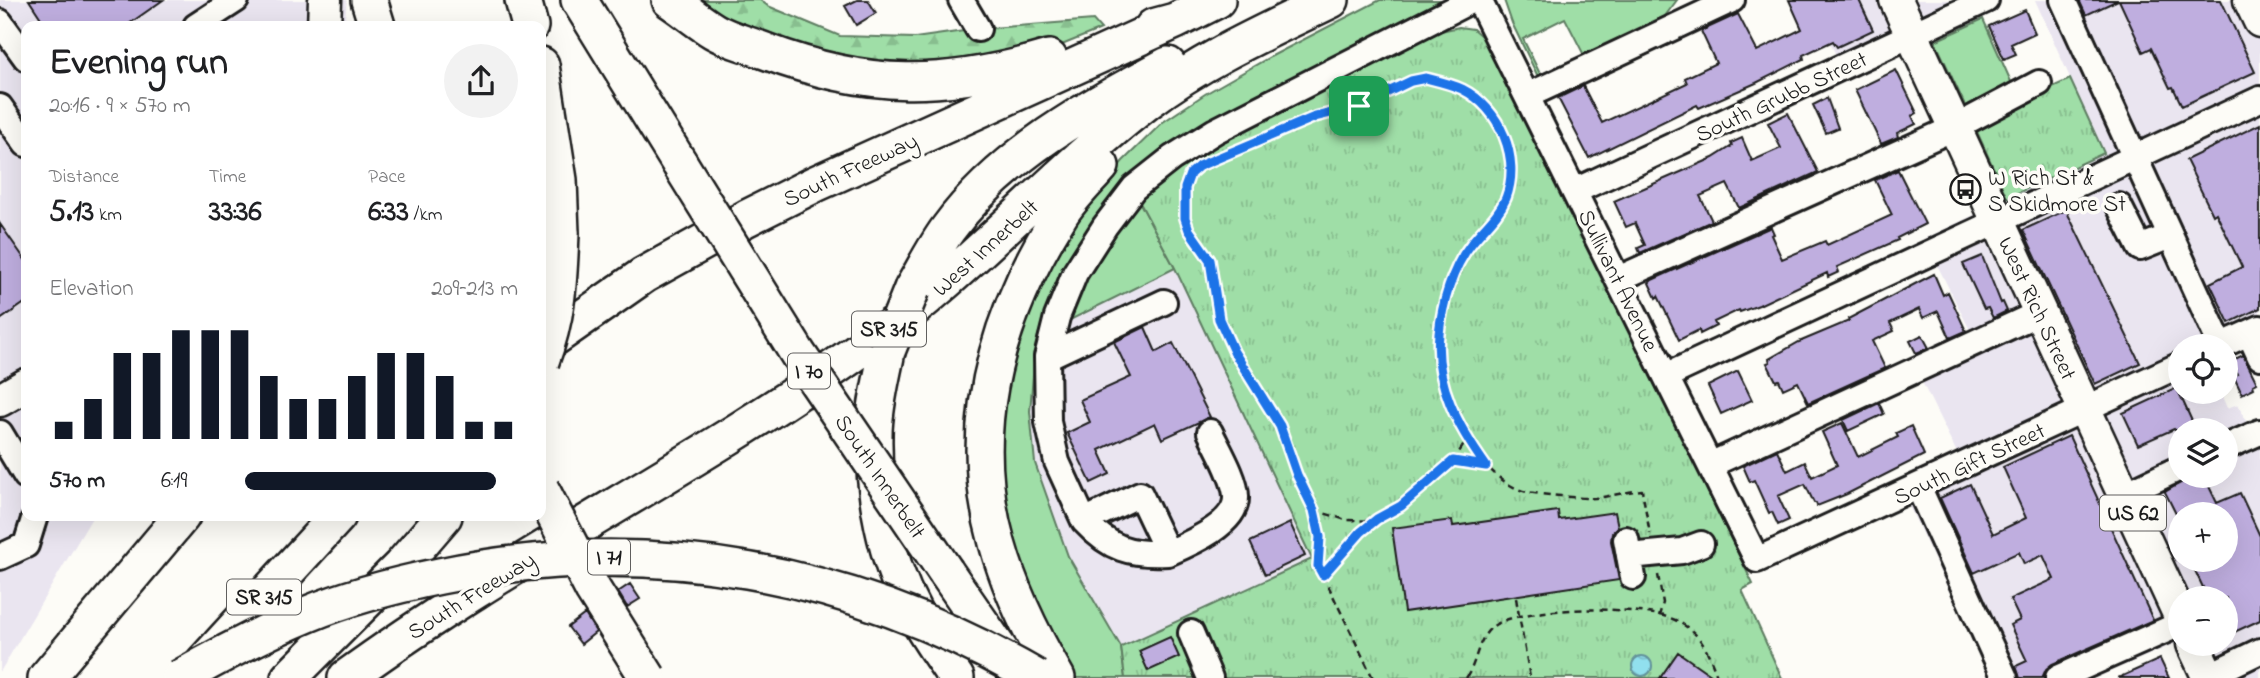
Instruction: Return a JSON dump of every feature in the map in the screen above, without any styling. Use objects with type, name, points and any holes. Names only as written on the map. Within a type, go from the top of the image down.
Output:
[{"type":"highway","points":[[369,0],[375,21]]},
{"type":"highway","points":[[523,0],[529,21]]},
{"type":"highway","name":"South Innerbelt","points":[[579,0],[798,354],[1019,678]]},
{"type":"highway","points":[[670,0],[716,32],[797,63],[856,78],[883,80],[962,79],[1011,69],[1175,20],[1217,0]]},
{"type":"highway","points":[[956,678],[912,610],[883,525],[876,477],[874,433],[887,351],[912,289],[948,230],[972,201],[1033,146],[1113,94],[1287,0]]},
{"type":"highway","name":"West Innerbelt","points":[[599,514],[783,403],[868,344],[921,304],[1102,139],[1183,76],[1232,48],[1331,0]]},
{"type":"highway","name":"South Freeway","points":[[546,344],[644,275],[747,218],[815,184],[1175,20]]},
{"type":"highway","points":[[1057,678],[1021,610],[997,543],[989,505],[985,428],[990,383],[1000,339],[1015,296],[1061,212],[1114,151],[1232,48]]},
{"type":"highway","points":[[546,97],[559,180],[561,233],[559,296],[546,348]]},
{"type":"highway","points":[[546,499],[593,590],[648,678]]},
{"type":"highway","name":"South Freeway","points":[[346,678],[388,647],[599,514]]},
{"type":"highway","points":[[46,678],[178,521]]},
{"type":"highway","name":"SR 315","points":[[191,678],[333,521]]},
{"type":"highway","points":[[289,678],[401,566],[440,521]]},
{"type":"highway","name":"I 71","points":[[180,678],[234,647],[310,613],[391,586],[482,567],[607,557],[752,570],[817,585],[901,611],[946,630],[1037,678]]},
{"type":"main road","points":[[324,21],[325,0]]},
{"type":"main road","name":"West Rich Street","points":[[1896,0],[2168,589]]},
{"type":"main road","points":[[2250,0],[2260,21]]},
{"type":"main road","points":[[0,400],[21,388]]},
{"type":"main road","points":[[2198,656],[2208,677]]},
{"type":"street","points":[[204,21],[236,0]]},
{"type":"street","points":[[961,0],[978,29]]},
{"type":"street","points":[[1210,432],[1236,497],[1234,510],[1217,527],[1197,540],[1168,553],[1142,554],[1124,550],[1100,538],[1084,521],[1057,462],[1048,422],[1047,357],[1057,317],[1075,273],[1105,226],[1134,188],[1172,158],[1215,131],[1472,0]]},
{"type":"street","name":"Sullivant Avenue","points":[[1479,0],[1757,560]]},
{"type":"street","points":[[1527,96],[1732,0]]},
{"type":"street","name":"South Grubb Street","points":[[1575,191],[1986,0]]},
{"type":"street","points":[[2063,0],[2215,334]]},
{"type":"street","points":[[0,22],[21,51]]},
{"type":"street","points":[[1618,279],[1954,128],[2039,83]]},
{"type":"street","points":[[1666,376],[2260,99]]},
{"type":"street","points":[[0,107],[21,137]]},
{"type":"street","points":[[2119,206],[2140,248],[2170,236]]},
{"type":"street","points":[[1047,357],[1164,302]]},
{"type":"street","points":[[1710,465],[2039,313]]},
{"type":"street","points":[[2238,338],[2255,331],[2260,358]]},
{"type":"street","name":"South Gift Street","points":[[1757,560],[2168,371]]},
{"type":"street","points":[[2238,442],[2260,432]]},
{"type":"street","points":[[0,433],[21,468]]},
{"type":"street","points":[[2125,494],[2168,474]]},
{"type":"street","points":[[1918,486],[2005,678]]},
{"type":"street","points":[[1084,521],[1140,494],[1168,553]]},
{"type":"street","points":[[0,557],[26,545],[33,521]]},
{"type":"street","points":[[1629,557],[1682,551],[1701,544]]},
{"type":"street","points":[[2058,678],[2168,629]]},
{"type":"street","points":[[1191,633],[1210,678]]},
{"type":"street","points":[[2208,677],[2260,651]]},
{"type":"path","points":[[1373,678],[1318,566],[1320,537],[1314,510],[1297,475],[1280,426],[1234,352],[1219,319],[1210,260],[1189,230],[1185,218],[1185,188],[1190,174],[1199,166],[1315,117],[1359,106],[1411,81],[1426,78],[1463,90],[1479,101],[1500,128],[1510,160],[1511,179],[1506,198],[1497,215],[1470,245],[1460,261],[1439,335],[1439,359],[1445,392],[1455,419],[1491,473],[1525,492],[1594,498],[1642,490],[1662,603],[1659,616]]},
{"type":"path","points":[[1323,575],[1361,532],[1374,521],[1401,506],[1453,461],[1467,440]]},
{"type":"path","points":[[1453,461],[1486,466]]},
{"type":"path","points":[[1314,510],[1346,520],[1374,521]]},
{"type":"path","points":[[1516,598],[1530,678]]},
{"type":"path","points":[[1466,678],[1473,668],[1481,639],[1504,620],[1580,608],[1632,611],[1674,619],[1700,637],[1718,678]]},
{"type":"shaded area","points":[[0,0],[347,0],[345,21],[21,21],[21,521],[90,521],[0,672]]},
{"type":"shaded area","points":[[1810,0],[1972,0],[1983,19],[1935,41],[1912,36],[1842,68]]},
{"type":"shaded area","points":[[2035,0],[2260,0],[2260,334],[2238,342],[2238,334],[2168,334],[2168,404],[2225,404],[2227,408],[2238,404],[2250,430],[2260,425],[2260,678],[2192,678],[2182,656],[2238,656],[2238,586],[2168,586],[2168,646],[2095,678],[1990,678],[1903,493],[1963,465],[1917,372],[1976,342],[1924,239],[2104,153]]},
{"type":"shaded area","points":[[1175,268],[1312,559],[1121,647],[1068,556],[1035,463],[1030,411],[1035,352],[1038,335]]},
{"type":"green space","points":[[688,0],[760,0],[768,6],[840,36],[915,38],[978,29],[1093,20],[1101,29],[1057,47],[1005,60],[874,66],[798,52]]},
{"type":"green space","points":[[1380,0],[1445,0],[1218,120],[1063,276],[1038,335],[1035,352],[1030,411],[1035,463],[1068,556],[1121,647],[1125,678],[1073,678],[1037,612],[1007,517],[999,455],[1000,413],[1023,313],[1082,209],[1123,161],[1163,122],[1205,94],[1270,57]]},
{"type":"green space","points":[[1504,0],[1677,0],[1656,28],[1587,61],[1565,18],[1523,39],[1544,82],[1541,83]]},
{"type":"green space","points":[[1983,19],[2017,95],[1970,116],[1935,41]]},
{"type":"green space","points":[[1459,27],[1473,29],[1488,42],[1753,584],[1742,590],[1782,678],[1125,678],[1121,647],[1312,559],[1175,268],[1139,201],[1196,154],[1441,31]]},
{"type":"green space","points":[[2070,79],[2104,153],[2007,198],[1973,123]]},
{"type":"green space","points":[[1139,201],[1175,268],[1064,323],[1083,276]]},
{"type":"water","points":[[1642,656],[1649,659],[1652,666],[1649,673],[1642,676],[1635,673],[1632,666],[1635,659]]},
{"type":"building","points":[[29,0],[163,0],[133,21],[43,21]]},
{"type":"building","points":[[857,0],[868,0],[876,13],[856,25],[845,6]]},
{"type":"building","points":[[1789,0],[1859,0],[1873,30],[1837,47],[1833,41],[1756,83],[1699,108],[1697,105],[1589,158],[1558,98],[1583,86],[1602,123],[1687,83],[1685,78],[1716,63],[1701,31],[1738,14],[1757,51],[1802,29]]},
{"type":"building","points":[[2079,0],[2118,0],[2086,15]]},
{"type":"building","points":[[2119,0],[2221,0],[2255,72],[2182,106],[2151,48],[2143,52]]},
{"type":"building","points":[[2025,10],[2035,33],[2011,44],[2016,54],[2004,59],[1989,26]]},
{"type":"building","points":[[1896,70],[1917,113],[1912,116],[1916,124],[1897,133],[1898,137],[1881,144],[1855,90]]},
{"type":"building","points":[[1827,98],[1838,128],[1826,133],[1813,105]]},
{"type":"building","points":[[1788,113],[1818,172],[1739,208],[1727,184],[1700,196],[1712,221],[1640,253],[1638,248],[1645,245],[1635,223],[1626,227],[1614,201],[1713,158],[1732,146],[1731,143],[1742,138],[1752,161],[1781,148],[1768,123]]},
{"type":"building","points":[[2260,124],[2260,308],[2229,323],[2210,283],[2242,267],[2186,160]]},
{"type":"building","points":[[1898,170],[1925,224],[1897,238],[1898,240],[1837,267],[1839,272],[1828,277],[1827,273],[1759,305],[1740,312],[1739,310],[1714,322],[1716,326],[1700,334],[1699,330],[1679,340],[1649,283],[1652,280],[1771,227],[1774,234],[1771,235],[1782,259],[1825,241],[1827,245],[1892,215],[1875,180]]},
{"type":"building","points":[[2066,210],[2140,363],[2095,384],[2023,230]]},
{"type":"building","points":[[0,224],[21,254],[21,305],[0,320]]},
{"type":"building","points":[[1982,256],[2001,303],[2003,302],[2007,311],[1993,318],[1988,308],[1984,309],[1963,264]]},
{"type":"building","points":[[1934,274],[1943,295],[1948,292],[1966,331],[1950,338],[1938,311],[1923,318],[1919,309],[1890,323],[1894,331],[1872,341],[1885,368],[1808,403],[1798,382],[1783,389],[1779,380],[1776,381],[1767,363],[1770,362],[1769,359],[1799,342],[1849,321],[1848,319]]},
{"type":"building","points":[[1145,327],[1156,352],[1173,343],[1210,417],[1162,439],[1155,423],[1099,450],[1110,474],[1091,483],[1067,433],[1090,422],[1080,400],[1131,377],[1114,342]]},
{"type":"building","points":[[1922,335],[1929,348],[1916,353],[1910,341]]},
{"type":"building","points":[[2243,355],[2257,383],[2253,385],[2254,388],[2242,394],[2238,386],[2238,358]]},
{"type":"building","points":[[1738,371],[1752,400],[1721,414],[1708,386]]},
{"type":"building","points":[[2168,392],[2168,404],[2184,404],[2191,418],[2168,418],[2168,432],[2138,445],[2123,413]]},
{"type":"building","points":[[1879,403],[1884,414],[1848,431],[1843,420]]},
{"type":"building","points":[[1842,423],[1858,457],[1898,437],[1896,433],[1911,426],[1924,455],[1817,506],[1805,484],[1778,496],[1789,520],[1778,525],[1772,512],[1769,513],[1754,480],[1750,482],[1743,466],[1777,450],[1787,471],[1805,462],[1812,477],[1837,465],[1822,432]]},
{"type":"building","points":[[2069,436],[2153,620],[2052,664],[2042,678],[2020,678],[2016,666],[2027,661],[2010,625],[2020,620],[2010,599],[2054,579],[2043,555],[2024,564],[2019,552],[1974,573],[1940,498],[1970,484],[1993,534],[2026,518],[2003,467]]},
{"type":"building","points":[[2172,488],[2210,488],[2217,502],[2170,502],[2165,492]]},
{"type":"building","points":[[2240,493],[2260,536],[2260,620],[2238,630],[2238,586],[2202,586],[2196,572],[2238,572],[2238,502],[2219,502]]},
{"type":"building","points":[[1558,511],[1559,520],[1615,512],[1618,527],[1612,533],[1611,541],[1619,580],[1404,612],[1392,528],[1452,520],[1453,526]]},
{"type":"building","points":[[1290,523],[1305,556],[1265,575],[1250,542]]},
{"type":"building","points":[[630,584],[640,599],[627,607],[618,592]]},
{"type":"building","points":[[585,614],[596,632],[581,644],[568,627]]},
{"type":"building","points":[[1170,637],[1179,657],[1148,671],[1139,651]]},
{"type":"building","points":[[1678,652],[1715,678],[1660,678]]},
{"type":"building","points":[[2160,659],[2169,678],[2118,678]]},
{"type":"place","name":"W Rich St & S Skidmore St","points":[[1965,190]]},
{"type":"route","points":[[1426,78],[1463,90],[1479,101],[1500,128],[1510,160],[1511,179],[1506,198],[1497,215],[1470,245],[1460,261],[1443,312],[1439,335],[1439,359],[1445,392],[1455,419],[1486,466],[1453,461],[1401,506],[1377,519],[1361,532],[1323,575],[1318,566],[1320,537],[1314,510],[1297,475],[1280,426],[1248,377],[1219,319],[1210,260],[1189,230],[1185,218],[1185,188],[1190,174],[1199,166],[1315,117],[1359,106],[1411,81],[1426,78]]}]
